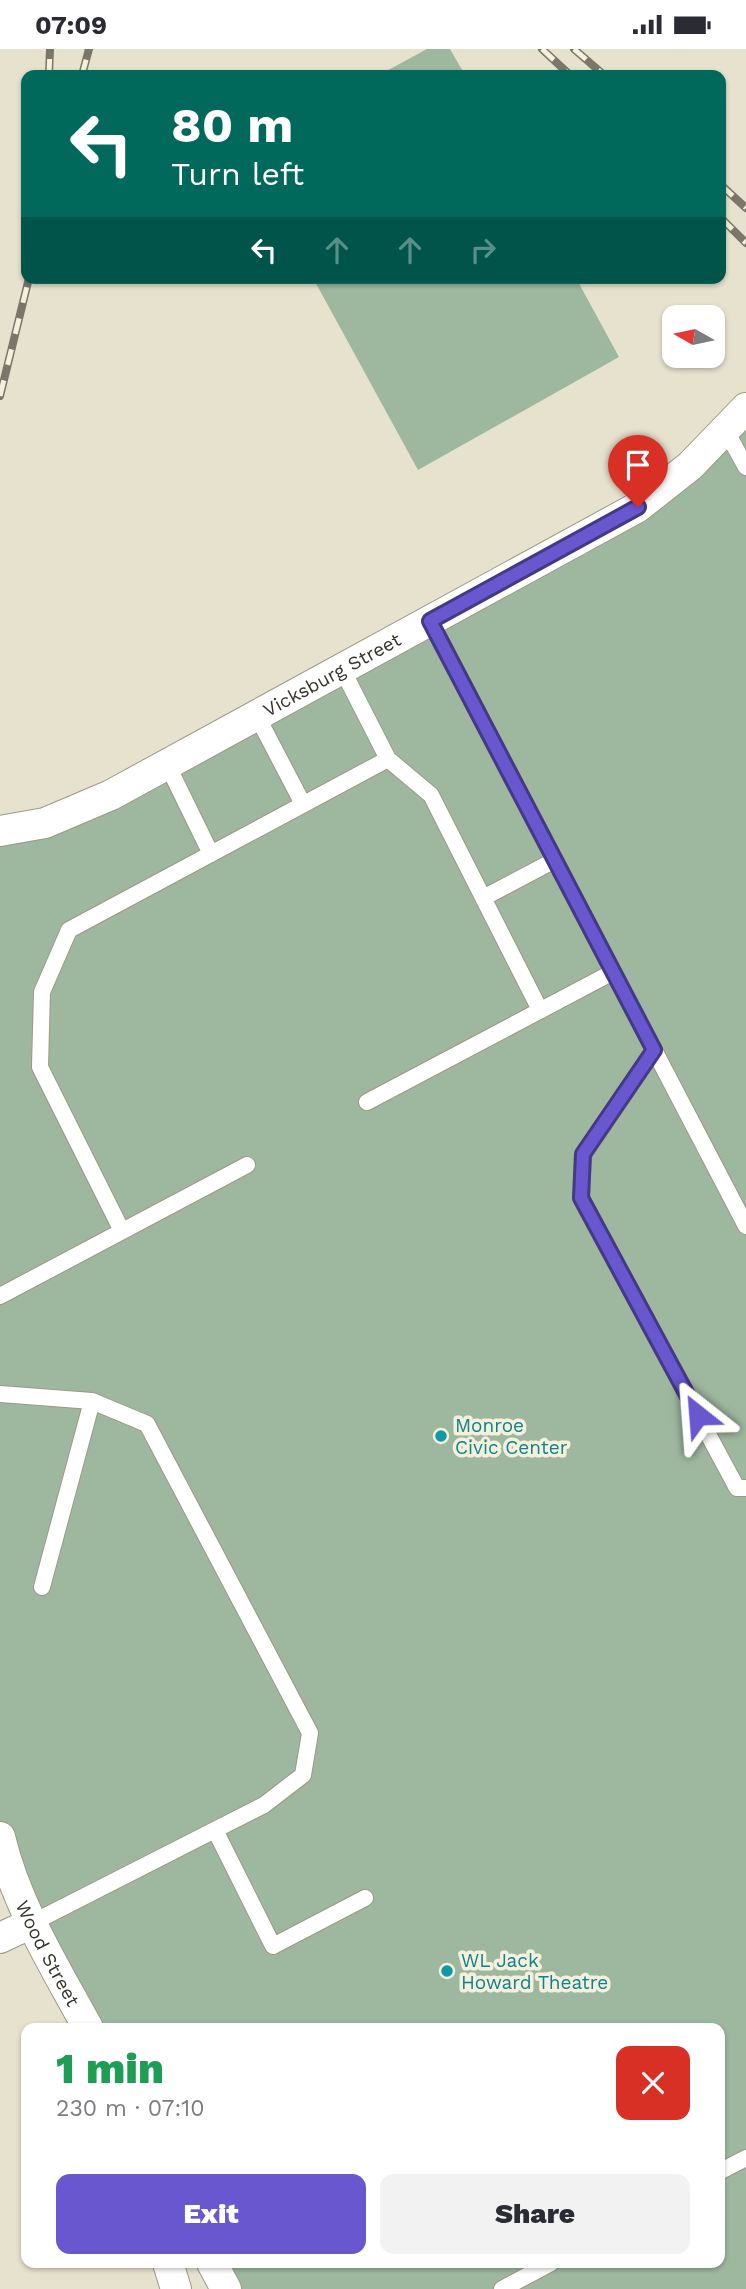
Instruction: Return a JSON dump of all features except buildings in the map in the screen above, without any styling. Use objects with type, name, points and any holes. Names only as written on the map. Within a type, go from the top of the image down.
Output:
[{"type":"street","name":"Vicksburg Street","points":[[0,831],[45,823],[111,795],[638,507],[690,466],[746,408]]},
{"type":"street","name":"Wood Street","points":[[0,1837],[4,1857],[32,1923],[85,2023]]},
{"type":"street","points":[[0,1938],[32,1923]]},
{"type":"street","points":[[170,2268],[176,2289]]},
{"type":"street","points":[[215,2268],[226,2289]]},
{"type":"lane","points":[[726,431],[746,467]]},
{"type":"lane","points":[[430,621],[746,1226]]},
{"type":"lane","points":[[341,669],[388,759],[430,795],[541,1010]]},
{"type":"lane","points":[[257,716],[303,804]]},
{"type":"lane","points":[[122,1231],[40,1067],[42,992],[69,930],[388,759]]},
{"type":"lane","points":[[167,764],[211,854]]},
{"type":"lane","points":[[483,898],[555,860]]},
{"type":"lane","points":[[368,1102],[613,972]]},
{"type":"lane","points":[[654,1050],[583,1154],[581,1198],[737,1488],[746,1489]]},
{"type":"lane","points":[[0,1296],[247,1165]]},
{"type":"lane","points":[[0,1394],[92,1401],[147,1424],[310,1733],[303,1775],[264,1805],[32,1923]]},
{"type":"lane","points":[[42,1587],[92,1401]]},
{"type":"lane","points":[[215,1831],[273,1946],[365,1898]]},
{"type":"lane","points":[[725,2169],[746,2158]]},
{"type":"lane","points":[[502,2289],[542,2268]]},
{"type":"green space","points":[[427,49],[450,49],[462,70],[388,70]]},
{"type":"green space","points":[[316,284],[579,284],[619,357],[418,470]]},
{"type":"green space","name":"Monroe Civic Center","points":[[746,408],[746,2289],[228,2289],[217,2268],[725,2268],[725,2023],[86,2023],[0,1837],[0,831],[45,822],[638,507]]},
{"type":"railway","points":[[49,70],[50,49]]},
{"type":"railway","points":[[83,70],[89,49]]},
{"type":"railway","points":[[542,49],[565,70]]},
{"type":"railway","points":[[574,49],[598,70]]},
{"type":"railway","points":[[726,190],[746,208]]},
{"type":"railway","points":[[726,223],[746,243]]},
{"type":"railway","points":[[0,396],[28,284]]},
{"type":"place","name":"Monroe Civic Center","points":[[441,1436]]},
{"type":"place","name":"WL Jack Howard Theatre","points":[[447,1971]]},
{"type":"route","points":[[638,507],[430,621],[654,1050],[583,1154],[581,1198],[698,1415]]}]
